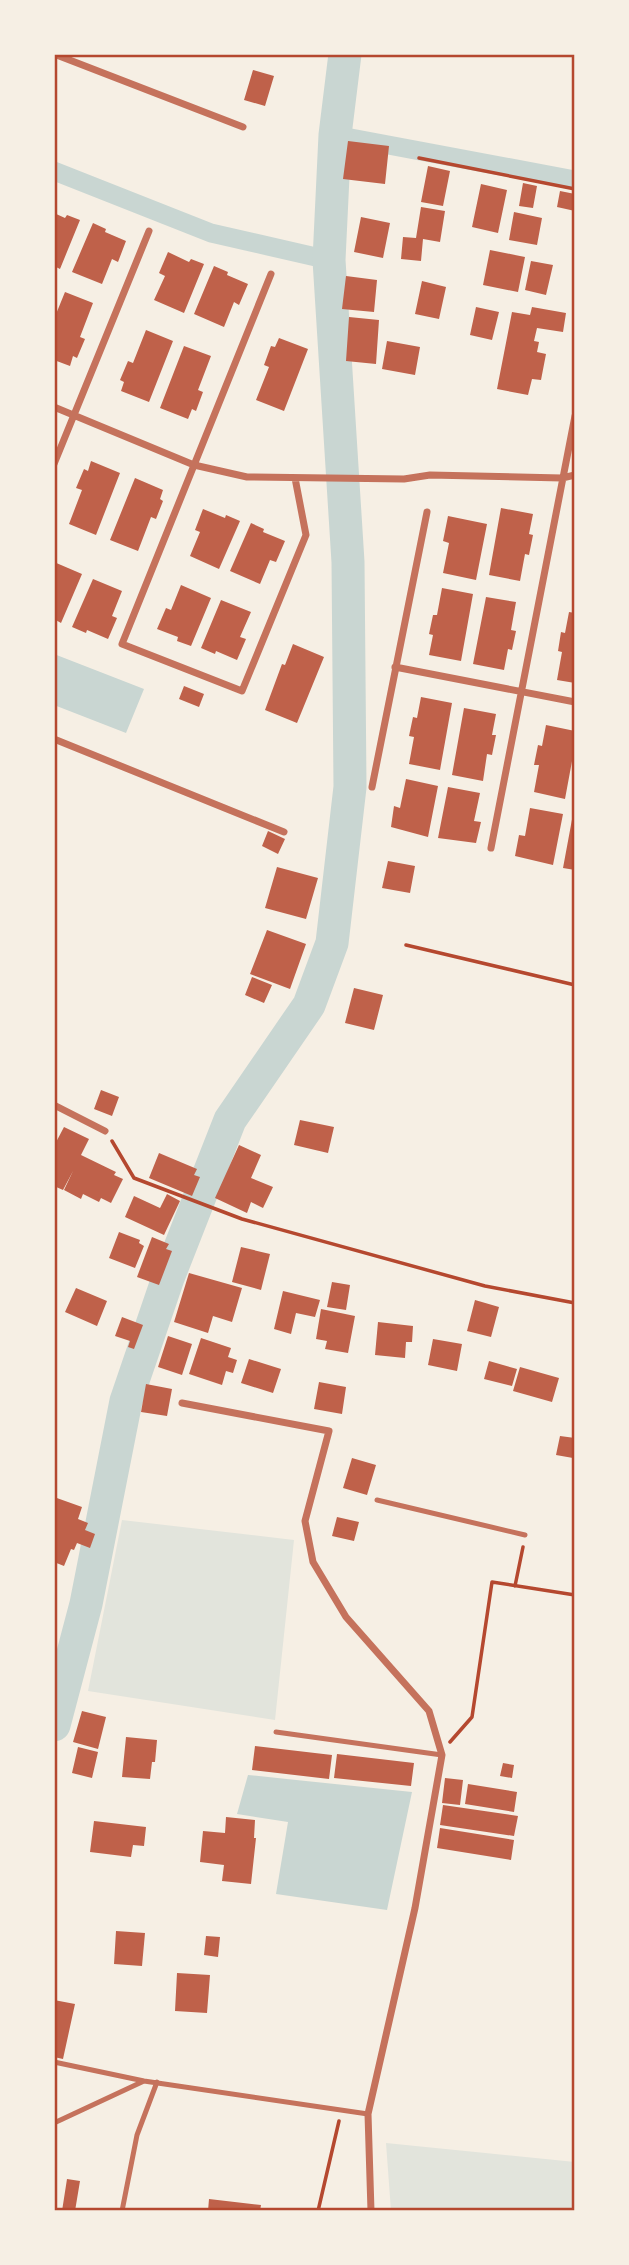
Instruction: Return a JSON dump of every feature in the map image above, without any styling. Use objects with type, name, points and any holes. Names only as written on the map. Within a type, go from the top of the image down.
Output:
[{"type":"street","points":[[54,54],[243,127]]},
{"type":"street","points":[[54,464],[149,231]]},
{"type":"street","points":[[271,274],[122,644],[242,691],[306,535],[295,478]]},
{"type":"street","points":[[54,407],[194,465],[247,477],[404,479],[430,475],[562,478],[575,475]]},
{"type":"street","points":[[491,848],[575,416]]},
{"type":"street","points":[[372,787],[427,512]]},
{"type":"street","points":[[395,667],[575,702]]},
{"type":"street","points":[[54,739],[284,832]]},
{"type":"street","points":[[54,1105],[106,1131]]},
{"type":"street","points":[[182,1403],[329,1431],[305,1521],[313,1562],[346,1617],[429,1711],[442,1755],[415,1908],[368,2114],[371,2211]]},
{"type":"lane","points":[[377,1500],[525,1535]]},
{"type":"lane","points":[[276,1732],[442,1755]]},
{"type":"lane","points":[[54,2062],[144,2081],[368,2114]]},
{"type":"lane","points":[[54,2123],[144,2081]]},
{"type":"lane","points":[[122,2211],[137,2135],[156,2082]]},
{"type":"path","points":[[419,158],[575,189]]},
{"type":"path","points":[[405,945],[575,985]]},
{"type":"path","points":[[106,1131],[134,1178],[242,1219],[485,1286],[575,1303]]},
{"type":"path","points":[[515,1586],[525,1535]]},
{"type":"path","points":[[442,1755],[450,1741],[472,1717],[492,1583],[575,1595]]},
{"type":"path","points":[[318,2211],[341,2110]]},
{"type":"shaded area","points":[[54,654],[144,689],[126,733],[54,705]]},
{"type":"shaded area","points":[[122,1520],[294,1540],[275,1720],[88,1691]]},
{"type":"shaded area","points":[[248,1775],[412,1792],[387,1910],[276,1894],[288,1822],[237,1814]]},
{"type":"shaded area","points":[[386,2143],[575,2162],[575,2211],[391,2211]]},
{"type":"building","points":[[253,70],[274,76],[265,106],[244,100]]},
{"type":"building","points":[[348,141],[389,146],[385,184],[343,179]]},
{"type":"building","points":[[428,166],[450,171],[443,206],[421,202]]},
{"type":"building","points":[[523,183],[537,186],[533,208],[519,206]]},
{"type":"building","points":[[481,184],[507,190],[498,233],[472,227]]},
{"type":"building","points":[[560,191],[575,194],[575,211],[557,207]]},
{"type":"building","points":[[421,207],[445,211],[440,242],[423,239],[421,261],[401,259],[403,237],[416,238]]},
{"type":"building","points":[[514,212],[542,218],[537,245],[509,240]]},
{"type":"building","points":[[54,213],[80,220],[60,269],[54,266]]},
{"type":"building","points":[[361,217],[390,223],[383,258],[354,252]]},
{"type":"building","points":[[93,223],[106,229],[105,232],[126,241],[118,262],[112,259],[102,284],[72,272]]},
{"type":"building","points":[[490,250],[525,257],[518,292],[483,285]]},
{"type":"building","points":[[168,252],[189,262],[191,259],[204,264],[184,313],[154,300],[165,276],[159,273]]},
{"type":"building","points":[[531,261],[553,265],[546,295],[525,290]]},
{"type":"building","points":[[214,266],[248,284],[239,305],[234,302],[224,327],[194,314]]},
{"type":"building","points":[[346,276],[377,280],[374,312],[342,309]]},
{"type":"building","points":[[422,281],[446,287],[439,319],[415,314]]},
{"type":"building","points":[[65,292],[93,303],[80,337],[85,339],[77,358],[73,356],[70,366],[54,360],[54,319]]},
{"type":"building","points":[[476,307],[499,312],[492,340],[470,335]]},
{"type":"building","points":[[532,307],[566,313],[563,332],[537,328],[534,341],[539,342],[537,352],[546,354],[541,380],[532,379],[528,395],[497,389],[512,312],[530,315]]},
{"type":"building","points":[[349,317],[379,320],[376,364],[346,361]]},
{"type":"building","points":[[146,330],[173,341],[149,402],[121,391],[124,382],[120,380],[128,361],[133,363]]},
{"type":"building","points":[[279,338],[308,349],[284,411],[256,400],[269,367],[264,365],[271,346],[275,347]]},
{"type":"building","points":[[387,341],[420,347],[415,375],[382,369]]},
{"type":"building","points":[[184,346],[211,356],[198,390],[203,392],[196,411],[192,409],[188,419],[160,408]]},
{"type":"building","points":[[91,461],[120,473],[96,535],[69,524],[82,490],[76,488],[84,469],[88,471]]},
{"type":"building","points":[[135,478],[163,490],[160,499],[163,501],[156,519],[151,517],[138,551],[110,540]]},
{"type":"building","points":[[501,508],[533,514],[529,534],[533,535],[529,555],[525,554],[520,581],[489,575]]},
{"type":"building","points":[[203,509],[240,521],[219,569],[190,556],[200,532],[195,530]]},
{"type":"building","points":[[448,516],[487,524],[476,580],[443,573],[449,543],[443,541]]},
{"type":"building","points":[[251,523],[264,529],[263,532],[285,541],[276,562],[270,560],[260,584],[230,571]]},
{"type":"building","points":[[54,562],[82,574],[61,623],[54,619]]},
{"type":"building","points":[[93,579],[122,591],[112,616],[117,618],[108,639],[72,627]]},
{"type":"building","points":[[181,585],[211,598],[191,646],[177,641],[178,637],[157,629],[166,608],[171,610]]},
{"type":"building","points":[[442,588],[473,594],[461,661],[429,655],[433,635],[429,634],[433,615],[437,615]]},
{"type":"building","points":[[486,597],[516,602],[511,630],[516,631],[512,650],[508,649],[504,670],[473,664]]},
{"type":"building","points":[[221,600],[251,612],[240,637],[246,639],[237,660],[201,648]]},
{"type":"building","points":[[569,612],[575,613],[575,683],[557,680],[562,652],[558,651],[561,632],[565,633]]},
{"type":"building","points":[[293,644],[324,657],[297,723],[265,710],[282,664],[285,665]]},
{"type":"building","points":[[184,686],[204,694],[199,707],[179,699]]},
{"type":"building","points":[[421,697],[452,703],[440,770],[409,764],[414,737],[409,736],[413,717],[417,718]]},
{"type":"building","points":[[464,708],[496,714],[492,735],[496,735],[492,755],[487,754],[483,781],[452,775]]},
{"type":"building","points":[[546,725],[575,731],[565,799],[534,792],[539,765],[534,765],[538,745],[542,746]]},
{"type":"building","points":[[406,779],[438,786],[428,837],[391,827],[394,806],[400,808]]},
{"type":"building","points":[[448,787],[480,793],[474,821],[481,822],[476,843],[438,838]]},
{"type":"building","points":[[530,808],[563,814],[553,865],[515,856],[519,835],[525,836]]},
{"type":"building","points":[[575,814],[575,870],[563,868]]},
{"type":"building","points":[[268,831],[285,839],[278,854],[262,846]]},
{"type":"building","points":[[388,861],[415,866],[410,893],[382,888]]},
{"type":"building","points":[[277,867],[318,878],[306,919],[265,908]]},
{"type":"building","points":[[267,930],[306,944],[290,989],[250,974]]},
{"type":"building","points":[[252,977],[272,985],[264,1003],[245,995]]},
{"type":"building","points":[[354,988],[383,995],[374,1030],[345,1023]]},
{"type":"building","points":[[101,1090],[119,1097],[112,1116],[94,1109]]},
{"type":"building","points":[[300,1120],[334,1127],[328,1153],[294,1145]]},
{"type":"building","points":[[64,1127],[89,1139],[81,1155],[116,1172],[114,1175],[123,1179],[111,1203],[101,1198],[99,1202],[83,1194],[81,1199],[64,1190],[73,1171],[63,1190],[54,1186],[54,1146]]},
{"type":"building","points":[[239,1145],[261,1155],[251,1178],[273,1187],[263,1208],[251,1202],[247,1213],[215,1198]]},
{"type":"building","points":[[159,1153],[197,1169],[194,1175],[200,1177],[192,1196],[149,1178]]},
{"type":"building","points":[[167,1194],[180,1201],[164,1235],[125,1217],[134,1196],[160,1208]]},
{"type":"building","points":[[119,1232],[140,1240],[139,1243],[144,1246],[135,1268],[109,1258]]},
{"type":"building","points":[[152,1237],[169,1244],[166,1249],[172,1251],[159,1285],[137,1277]]},
{"type":"building","points":[[241,1247],[270,1254],[261,1290],[232,1282]]},
{"type":"building","points":[[189,1273],[242,1288],[232,1322],[213,1316],[208,1333],[174,1322]]},
{"type":"building","points":[[332,1282],[350,1285],[346,1310],[327,1307]]},
{"type":"building","points":[[76,1288],[107,1301],[97,1326],[65,1312]]},
{"type":"building","points":[[283,1291],[320,1300],[315,1317],[296,1313],[291,1334],[274,1329]]},
{"type":"building","points":[[475,1300],[499,1307],[491,1337],[467,1331]]},
{"type":"building","points":[[321,1309],[355,1316],[348,1353],[325,1349],[327,1341],[316,1339]]},
{"type":"building","points":[[122,1317],[143,1325],[134,1349],[128,1347],[130,1341],[115,1336]]},
{"type":"building","points":[[378,1322],[413,1326],[412,1342],[406,1342],[405,1358],[375,1355]]},
{"type":"building","points":[[168,1336],[192,1344],[182,1375],[158,1367]]},
{"type":"building","points":[[201,1338],[231,1348],[228,1357],[237,1360],[233,1373],[226,1371],[222,1385],[189,1374]]},
{"type":"building","points":[[433,1339],[462,1344],[457,1371],[428,1365]]},
{"type":"building","points":[[249,1359],[281,1369],[273,1393],[241,1383]]},
{"type":"building","points":[[489,1361],[517,1369],[512,1386],[484,1379]]},
{"type":"building","points":[[520,1367],[559,1378],[552,1402],[513,1391]]},
{"type":"building","points":[[319,1382],[346,1387],[342,1414],[314,1409]]},
{"type":"building","points":[[146,1384],[172,1389],[167,1416],[141,1412]]},
{"type":"building","points":[[560,1436],[575,1438],[573,1458],[556,1455]]},
{"type":"building","points":[[352,1458],[376,1465],[367,1495],[343,1488]]},
{"type":"building","points":[[54,1497],[82,1507],[78,1519],[88,1523],[85,1530],[95,1534],[90,1548],[77,1543],[74,1550],[71,1549],[64,1566],[54,1562]]},
{"type":"building","points":[[337,1517],[359,1522],[354,1541],[332,1536]]},
{"type":"building","points":[[82,1711],[106,1717],[98,1749],[73,1742]]},
{"type":"building","points":[[126,1737],[157,1740],[150,1779],[122,1777]]},
{"type":"building","points":[[255,1746],[332,1755],[329,1779],[252,1770]]},
{"type":"building","points":[[78,1747],[98,1752],[92,1778],[72,1773]]},
{"type":"building","points":[[337,1754],[414,1763],[411,1786],[334,1778]]},
{"type":"building","points":[[503,1763],[514,1765],[512,1778],[500,1776]]},
{"type":"building","points":[[445,1778],[463,1780],[460,1805],[442,1803]]},
{"type":"building","points":[[468,1784],[517,1792],[514,1812],[465,1804]]},
{"type":"building","points":[[443,1805],[518,1816],[514,1836],[440,1825]]},
{"type":"building","points":[[226,1817],[255,1820],[256,1838],[251,1884],[222,1881],[224,1865],[200,1862],[203,1831],[225,1833]]},
{"type":"building","points":[[94,1821],[146,1827],[144,1846],[133,1845],[131,1857],[90,1852]]},
{"type":"building","points":[[440,1828],[514,1840],[511,1860],[437,1848]]},
{"type":"building","points":[[116,1931],[145,1933],[142,1966],[114,1964]]},
{"type":"building","points":[[206,1936],[220,1937],[218,1957],[204,1955]]},
{"type":"building","points":[[177,1973],[210,1975],[207,2013],[175,2011]]},
{"type":"building","points":[[54,2000],[75,2004],[63,2059],[54,2057]]},
{"type":"building","points":[[67,2179],[80,2181],[75,2211],[62,2211]]},
{"type":"building","points":[[209,2199],[261,2205],[260,2211],[208,2211]]},
{"type":"waterway","points":[[54,1725],[86,1604],[126,1401],[168,1278],[230,1120],[309,1005],[332,943],[350,787],[348,562],[329,260],[335,135],[345,54]]},
{"type":"waterway","points":[[335,135],[575,180]]},
{"type":"waterway","points":[[54,171],[211,233],[329,260]]}]
